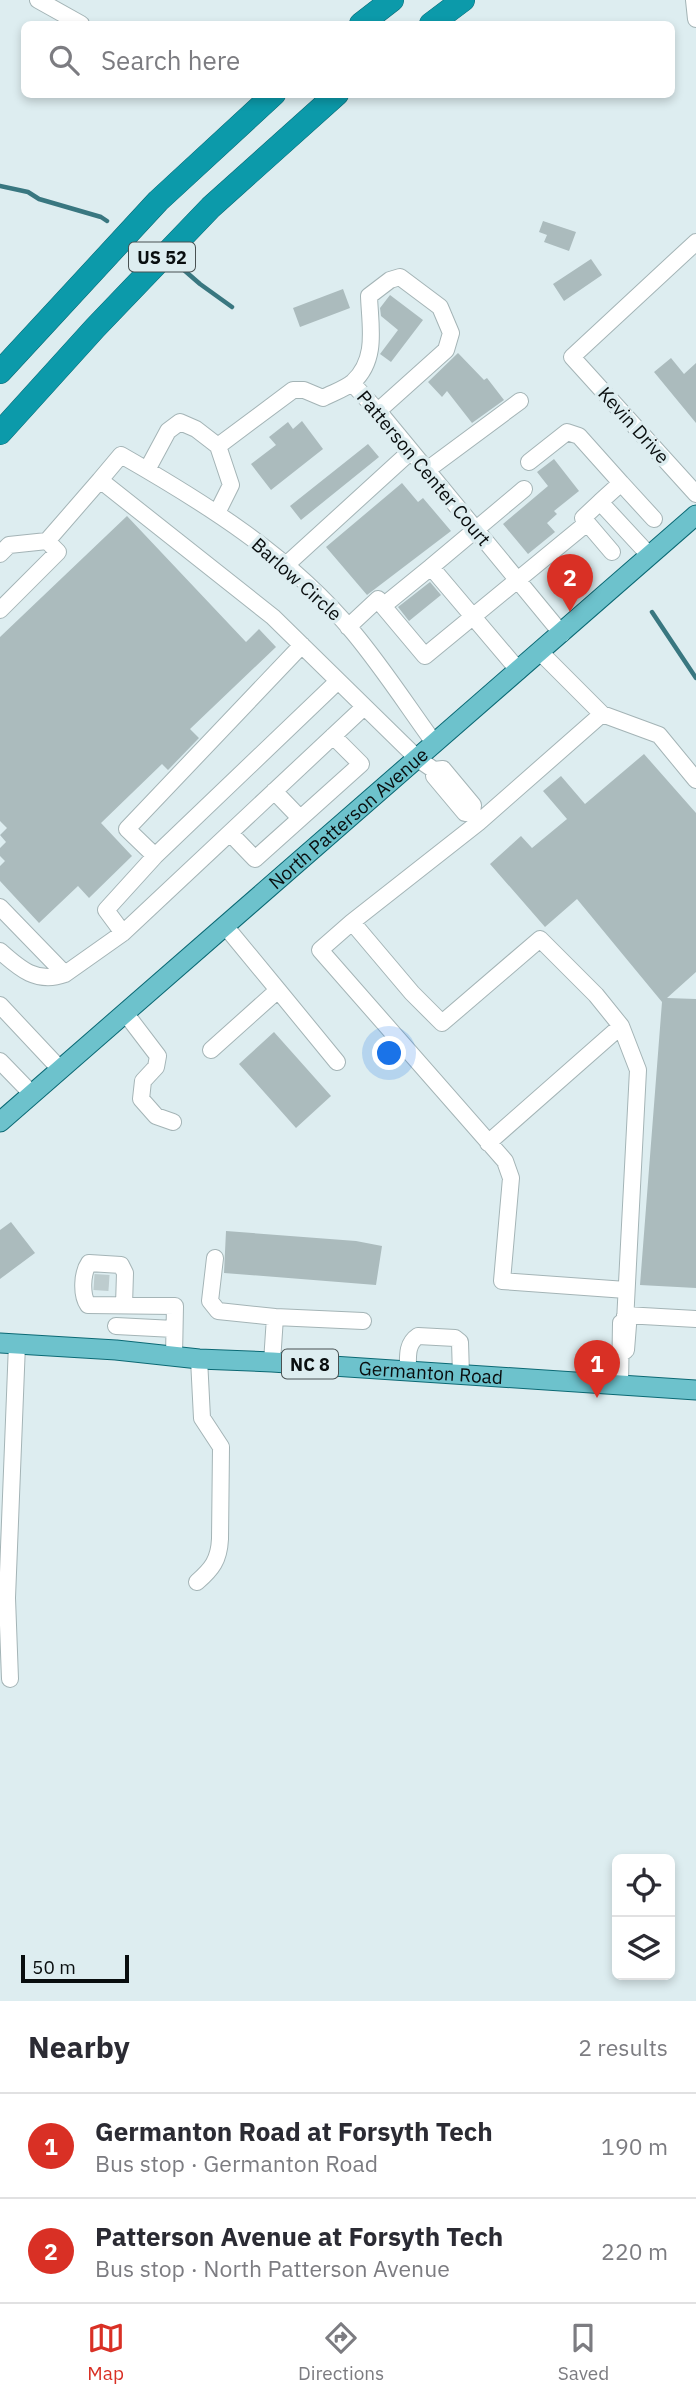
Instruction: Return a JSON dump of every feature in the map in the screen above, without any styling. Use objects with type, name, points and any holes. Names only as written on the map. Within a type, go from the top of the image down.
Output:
[{"type":"highway","points":[[365,21],[393,0]]},
{"type":"highway","points":[[434,21],[463,0]]},
{"type":"highway","name":"US 52","points":[[0,372],[158,201],[270,98]]},
{"type":"highway","name":"US 52","points":[[0,433],[94,328],[211,206],[332,98]]},
{"type":"main road","name":"North Patterson Avenue","points":[[0,1122],[226,927],[426,765],[436,744],[696,515]]},
{"type":"main road","name":"Germanton Road","points":[[8,1343],[199,1359],[696,1390]]},
{"type":"street","points":[[38,0],[76,21]]},
{"type":"street","points":[[694,0],[696,19]]},
{"type":"street","name":"Kevin Drive","points":[[696,242],[572,357],[696,494]]},
{"type":"street","points":[[352,383],[367,364],[371,347],[369,296],[390,280],[400,277],[440,307],[451,333],[446,350],[378,411]]},
{"type":"street","name":"Patterson Center Court","points":[[218,446],[293,390],[304,390],[323,398],[352,383],[562,634]]},
{"type":"street","points":[[427,470],[520,401]]},
{"type":"street","points":[[147,470],[168,431],[180,422],[197,429],[218,446],[232,485],[217,513]]},
{"type":"street","points":[[529,462],[567,432],[579,436],[654,519]]},
{"type":"street","points":[[286,565],[411,451]]},
{"type":"street","name":"Barlow Circle","points":[[100,480],[121,455],[217,513],[286,565],[348,626],[436,744]]},
{"type":"street","points":[[0,554],[9,545],[47,541],[100,480],[273,617],[363,708],[426,765],[465,813],[475,818]]},
{"type":"street","points":[[612,552],[583,518],[621,483]]},
{"type":"street","points":[[383,606],[524,489]]},
{"type":"street","points":[[600,502],[650,556]]},
{"type":"street","points":[[348,626],[378,599],[425,656],[587,523]]},
{"type":"street","points":[[0,610],[58,552],[47,541]]},
{"type":"street","points":[[430,567],[519,671]]},
{"type":"street","points":[[156,856],[127,829],[302,645]]},
{"type":"street","points":[[540,652],[602,714],[659,735],[696,780]]},
{"type":"street","points":[[123,933],[106,910],[156,856],[338,681]]},
{"type":"street","points":[[0,951],[26,973],[39,978],[55,978],[65,974],[123,933],[363,708]]},
{"type":"street","points":[[602,714],[320,950],[505,1161],[510,1178],[502,1281],[626,1290]]},
{"type":"street","points":[[230,833],[255,859],[360,764],[333,736]]},
{"type":"street","points":[[274,791],[300,818]]},
{"type":"street","points":[[0,907],[65,974]]},
{"type":"street","points":[[352,922],[412,993],[442,1023],[540,939],[589,987],[621,1026],[638,1070],[626,1290],[625,1318],[628,1327],[626,1350],[622,1353],[620,1385]]},
{"type":"street","points":[[226,927],[338,1062]]},
{"type":"street","points":[[211,1050],[278,990]]},
{"type":"street","points":[[0,1005],[61,1070]]},
{"type":"street","points":[[126,1014],[158,1056],[156,1067],[143,1081],[141,1099],[156,1116],[173,1122]]},
{"type":"street","points":[[488,1143],[621,1026]]},
{"type":"street","points":[[0,1061],[32,1094]]},
{"type":"street","points":[[215,1258],[210,1301],[218,1311],[363,1321]]},
{"type":"street","points":[[116,1350],[116,1326],[120,1306],[103,1283],[84,1300],[88,1305],[120,1306],[175,1306],[174,1356]]},
{"type":"street","points":[[272,1362],[275,1317]]},
{"type":"street","points":[[625,1318],[696,1319]]},
{"type":"street","points":[[116,1326],[174,1329]]},
{"type":"street","points":[[408,1371],[409,1344],[418,1336],[455,1338],[460,1342],[462,1350],[461,1374]]},
{"type":"street","points":[[8,1343],[7,1598],[10,1679]]},
{"type":"street","points":[[197,1583],[214,1567],[219,1554],[221,1447],[202,1418],[199,1359]]},
{"type":"building","points":[[543,221],[576,232],[569,251],[544,242],[547,235],[539,232]]},
{"type":"building","points":[[591,259],[602,275],[564,301],[553,284]]},
{"type":"building","points":[[343,289],[350,308],[300,327],[293,308]]},
{"type":"building","points":[[390,295],[423,320],[391,362],[380,354],[398,330],[381,316],[380,308]]},
{"type":"building","points":[[458,353],[484,380],[487,378],[504,400],[472,423],[447,391],[442,397],[428,382]]},
{"type":"building","points":[[671,358],[684,374],[696,363],[696,423],[654,372]]},
{"type":"building","points":[[302,421],[323,449],[271,490],[251,464],[276,445],[269,437],[288,422],[293,429]]},
{"type":"building","points":[[368,444],[379,457],[301,520],[290,506]]},
{"type":"building","points":[[554,459],[579,491],[554,511],[557,514],[547,523],[555,532],[528,554],[503,524],[548,486],[537,472]]},
{"type":"building","points":[[402,483],[418,502],[423,498],[451,531],[367,595],[326,547]]},
{"type":"building","points":[[127,516],[246,642],[259,629],[276,647],[190,729],[199,738],[168,770],[162,764],[101,823],[132,856],[89,898],[78,886],[39,923],[0,881],[0,866],[5,861],[0,856],[0,848],[6,842],[0,835],[7,828],[0,821],[0,637]]},
{"type":"building","points":[[430,582],[441,595],[409,621],[398,607]]},
{"type":"building","points":[[644,754],[696,813],[696,972],[667,998],[696,999],[696,1288],[640,1285],[662,1002],[577,899],[545,927],[490,864],[521,836],[532,848],[567,819],[543,791],[561,776],[585,804]]},
{"type":"building","points":[[274,1032],[331,1096],[296,1128],[239,1064]]},
{"type":"building","points":[[11,1222],[35,1253],[0,1279],[0,1230]]},
{"type":"building","points":[[226,1231],[356,1241],[382,1246],[376,1285],[224,1273]]},
{"type":"waterway","points":[[0,186],[28,192],[39,199],[107,221]]},
{"type":"waterway","points":[[177,264],[232,307]]},
{"type":"waterway","points":[[652,612],[696,678]]},
{"type":"tunnel","points":[[94,1282],[109,1283]]},
{"type":"place","name":"Patterson Avenue at Forsyth Tech","points":[[570,612]]},
{"type":"place","name":"Germanton Road at Forsyth Tech","points":[[597,1398]]}]
